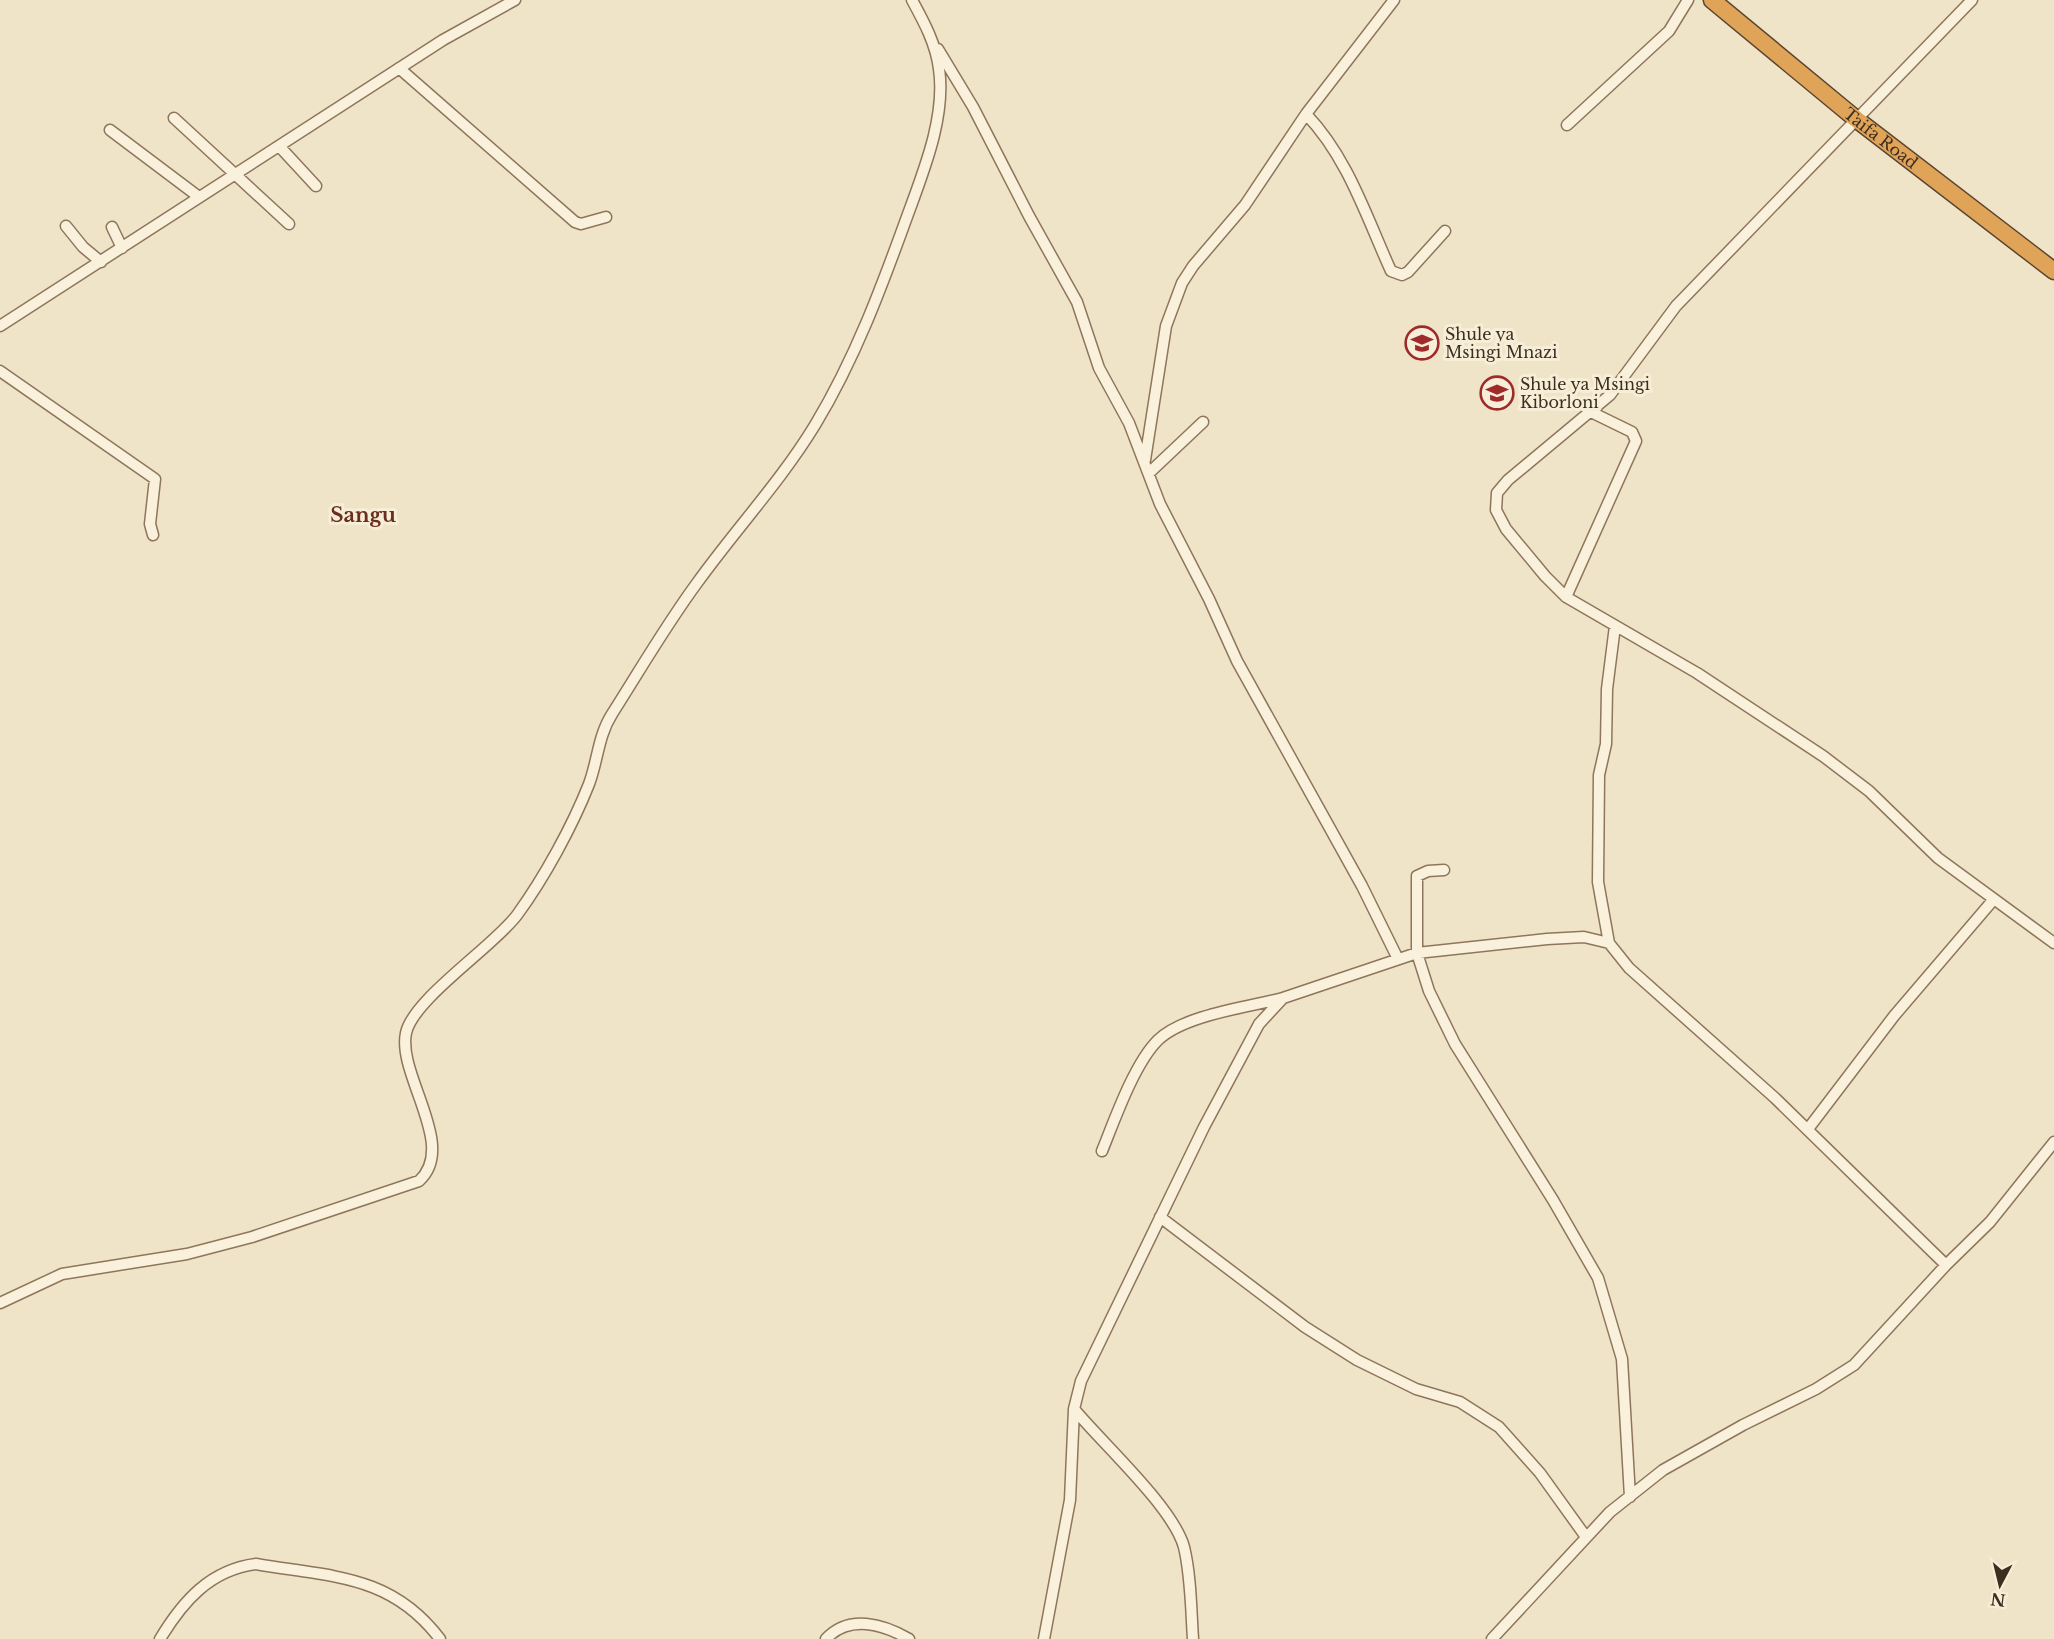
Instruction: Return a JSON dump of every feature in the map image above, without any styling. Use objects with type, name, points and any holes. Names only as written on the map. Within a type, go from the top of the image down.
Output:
[{"type":"highway","name":"Taifa Road","points":[[1712,0],[1856,118],[2054,271]]},
{"type":"street","points":[[0,326],[399,68],[463,28],[515,0]]},
{"type":"street","points":[[912,0],[933,41],[973,107],[1029,216],[1077,302],[1099,368],[1129,423],[1160,504],[1209,599],[1237,661],[1362,886],[1397,957]]},
{"type":"street","points":[[1145,460],[1166,326],[1182,283],[1193,266],[1245,205],[1306,114],[1394,0]]},
{"type":"street","points":[[1566,125],[1669,32],[1688,0]]},
{"type":"street","points":[[1972,0],[1676,306],[1610,395],[1508,480],[1497,493],[1495,501],[1506,529],[1545,576],[1566,597],[1697,673],[1823,756],[1869,791],[1938,858],[2054,943]]},
{"type":"street","points":[[0,1303],[62,1274],[187,1254],[252,1237],[419,1181],[427,1174],[432,1156],[430,1136],[406,1050],[406,1031],[410,1022],[425,1003],[472,956],[500,934],[518,913],[573,819],[590,781],[607,723],[679,608],[815,426],[846,367],[899,238],[936,125],[940,70],[933,41]]},
{"type":"street","points":[[399,68],[575,222],[581,224],[606,217]]},
{"type":"street","points":[[1306,114],[1332,142],[1391,271],[1402,275],[1408,272],[1445,231]]},
{"type":"street","points":[[174,118],[233,175],[290,224]]},
{"type":"street","points":[[110,130],[199,197]]},
{"type":"street","points":[[279,146],[316,186]]},
{"type":"street","points":[[66,226],[83,247],[100,262]]},
{"type":"street","points":[[112,226],[122,248]]},
{"type":"street","points":[[0,371],[155,479],[150,524],[153,535]]},
{"type":"street","points":[[1566,597],[1636,441],[1632,432],[1591,412]]},
{"type":"street","points":[[1149,473],[1203,422]]},
{"type":"street","points":[[1615,626],[1607,689],[1606,744],[1599,775],[1598,882],[1609,943],[1629,968],[1808,1129],[1946,1265]]},
{"type":"street","points":[[1444,870],[1428,871],[1417,876],[1417,953],[1429,991],[1455,1044],[1553,1200],[1598,1278],[1622,1359],[1630,1497]]},
{"type":"street","points":[[1808,1129],[1901,1008],[1994,899]]},
{"type":"street","points":[[1102,1150],[1126,1094],[1150,1050],[1160,1039],[1178,1026],[1284,998],[1397,957],[1417,953],[1584,937],[1609,943]]},
{"type":"street","points":[[1044,1639],[1070,1500],[1074,1409],[1082,1381],[1160,1217],[1259,1024],[1284,998]]},
{"type":"street","points":[[1492,1639],[1586,1537],[1663,1470],[1743,1425],[1816,1389],[1854,1365],[1946,1265],[1990,1222],[2054,1142]]},
{"type":"street","points":[[1160,1217],[1305,1327],[1357,1360],[1416,1389],[1460,1402],[1499,1427],[1540,1473],[1586,1537]]},
{"type":"street","points":[[1074,1409],[1133,1473],[1175,1527],[1185,1556],[1193,1639]]},
{"type":"street","points":[[160,1639],[177,1612],[198,1588],[241,1566],[256,1564],[361,1582],[380,1588],[414,1608],[440,1639]]},
{"type":"street","points":[[826,1639],[844,1625],[860,1623],[880,1626],[909,1639]]},
{"type":"place","name":"Shule ya Msingi Mnazi","points":[[1422,343]]},
{"type":"place","name":"Shule ya Msingi Kiborloni","points":[[1497,393]]},
{"type":"district","name":"Sangu","points":[[363,515]]}]
